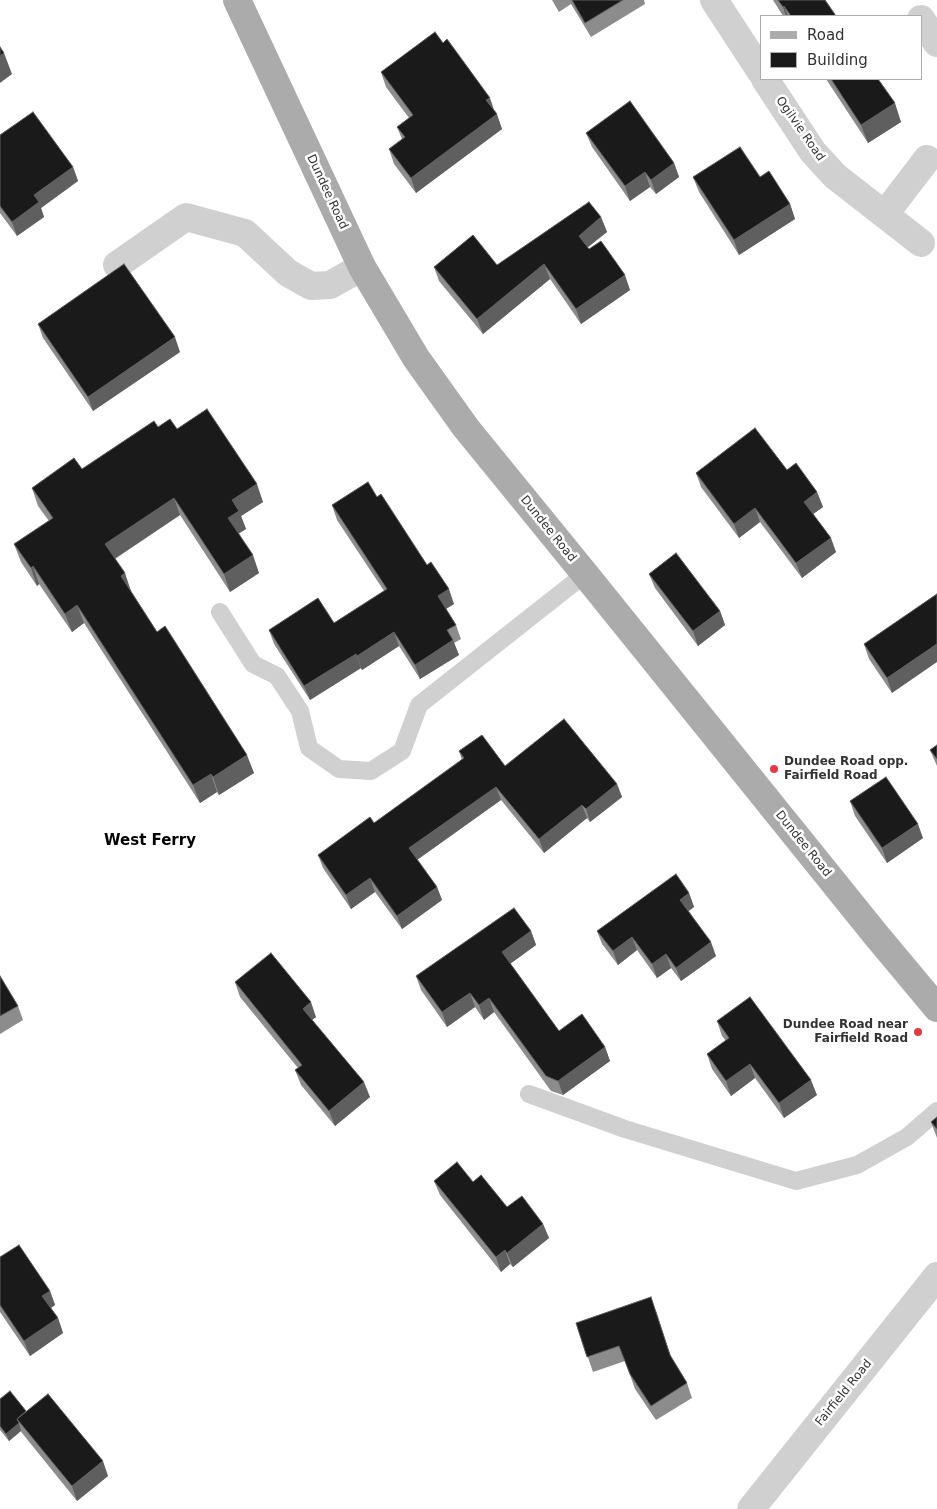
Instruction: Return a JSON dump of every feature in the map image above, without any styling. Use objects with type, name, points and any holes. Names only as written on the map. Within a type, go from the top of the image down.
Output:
[{"type":"main road","name":"Dundee Road","points":[[237,0],[362,267],[416,358],[466,428],[876,936],[937,1008]]},
{"type":"street","points":[[714,0],[760,70]]},
{"type":"street","points":[[908,0],[919,15]]},
{"type":"street","points":[[922,20],[937,43]]},
{"type":"street","name":"Ogilvie Road","points":[[767,80],[818,158],[835,176],[921,243]]},
{"type":"street","points":[[885,214],[927,159]]},
{"type":"street","points":[[117,265],[186,217],[245,233],[288,273],[311,286],[330,285],[362,267]]},
{"type":"street","name":"Fairfield Road","points":[[751,1509],[937,1276]]},
{"type":"lane","points":[[220,612],[252,664],[277,676],[300,711],[309,748],[339,769],[371,771],[402,751],[418,705],[585,574]]},
{"type":"lane","points":[[529,1094],[625,1129],[796,1181],[857,1165],[907,1137],[937,1111]]},
{"type":"building","points":[[572,0],[623,0],[585,23]]},
{"type":"building","points":[[778,0],[825,0],[835,15],[790,15]]},
{"type":"building","points":[[435,32],[443,43],[447,39],[490,98],[486,100],[497,114],[411,178],[389,149],[405,137],[397,127],[413,115],[381,72]]},
{"type":"building","points":[[0,47],[4,53],[0,56]]},
{"type":"building","points":[[832,80],[879,80],[895,103],[861,125]]},
{"type":"building","points":[[630,101],[674,163],[651,180],[645,172],[625,186],[586,133]]},
{"type":"building","points":[[33,112],[73,167],[34,195],[39,202],[12,222],[0,206],[0,135]]},
{"type":"building","points":[[740,147],[760,177],[769,171],[790,204],[734,240],[693,177]]},
{"type":"building","points":[[589,202],[601,217],[579,236],[589,249],[601,241],[625,275],[576,309],[544,264],[477,319],[434,267],[473,235],[497,265]]},
{"type":"building","points":[[124,264],[175,337],[88,397],[38,324]]},
{"type":"building","points":[[207,409],[257,484],[232,500],[239,511],[228,518],[253,555],[224,574],[174,498],[105,544],[125,573],[121,576],[157,632],[165,626],[247,755],[213,777],[211,774],[193,785],[77,605],[65,614],[33,566],[31,568],[14,544],[53,518],[32,488],[74,458],[82,469],[154,421],[158,427],[170,419],[177,429]]},
{"type":"building","points":[[755,428],[787,470],[796,463],[817,492],[804,502],[831,538],[796,563],[755,508],[734,524],[696,473]]},
{"type":"building","points":[[368,482],[377,497],[381,494],[427,565],[431,562],[449,589],[438,596],[456,625],[447,630],[453,640],[415,665],[394,632],[357,656],[356,654],[304,686],[269,630],[318,598],[334,623],[387,589],[332,505]]},
{"type":"building","points":[[676,553],[720,611],[693,631],[649,574]]},
{"type":"building","points":[[937,594],[937,644],[887,678],[864,644]]},
{"type":"building","points":[[564,719],[617,784],[586,809],[582,805],[539,839],[496,787],[409,848],[437,887],[397,916],[370,878],[346,895],[318,855],[370,817],[374,823],[464,758],[459,751],[482,735],[505,766]]},
{"type":"building","points":[[937,745],[937,759],[930,750]]},
{"type":"building","points":[[886,777],[918,824],[882,848],[850,801]]},
{"type":"building","points":[[676,874],[689,893],[680,900],[711,942],[676,968],[666,954],[652,964],[632,937],[613,951],[597,931]]},
{"type":"building","points":[[514,908],[531,931],[502,952],[559,1031],[582,1014],[605,1047],[558,1081],[546,1076],[489,998],[479,1005],[470,993],[442,1012],[416,976]]},
{"type":"building","points":[[271,953],[311,1002],[303,1009],[364,1082],[329,1111],[295,1070],[302,1065],[235,982]]},
{"type":"building","points":[[0,976],[18,1006],[0,1016]]},
{"type":"building","points":[[750,997],[811,1080],[779,1103],[750,1064],[726,1081],[707,1054],[729,1038],[717,1021]]},
{"type":"building","points":[[937,1117],[937,1129],[931,1122]]},
{"type":"building","points":[[457,1162],[473,1182],[481,1175],[507,1207],[522,1196],[543,1224],[507,1253],[505,1250],[496,1257],[434,1181]]},
{"type":"building","points":[[19,1245],[50,1291],[42,1296],[58,1318],[24,1341],[0,1305],[0,1257]]},
{"type":"building","points":[[651,1297],[670,1355],[687,1383],[651,1406],[630,1374],[619,1346],[587,1357],[576,1323]]},
{"type":"building","points":[[10,1391],[26,1411],[17,1419],[19,1423],[6,1434],[0,1426],[0,1399]]},
{"type":"building","points":[[48,1394],[103,1461],[72,1486],[17,1419]]},
{"type":"place","name":"Dundee Road opp. Fairfield Road","points":[[774,769]]},
{"type":"place","name":"Dundee Road near Fairfield Road","points":[[918,1032]]},
{"type":"district","name":"West Ferry","points":[[150,841]]}]
